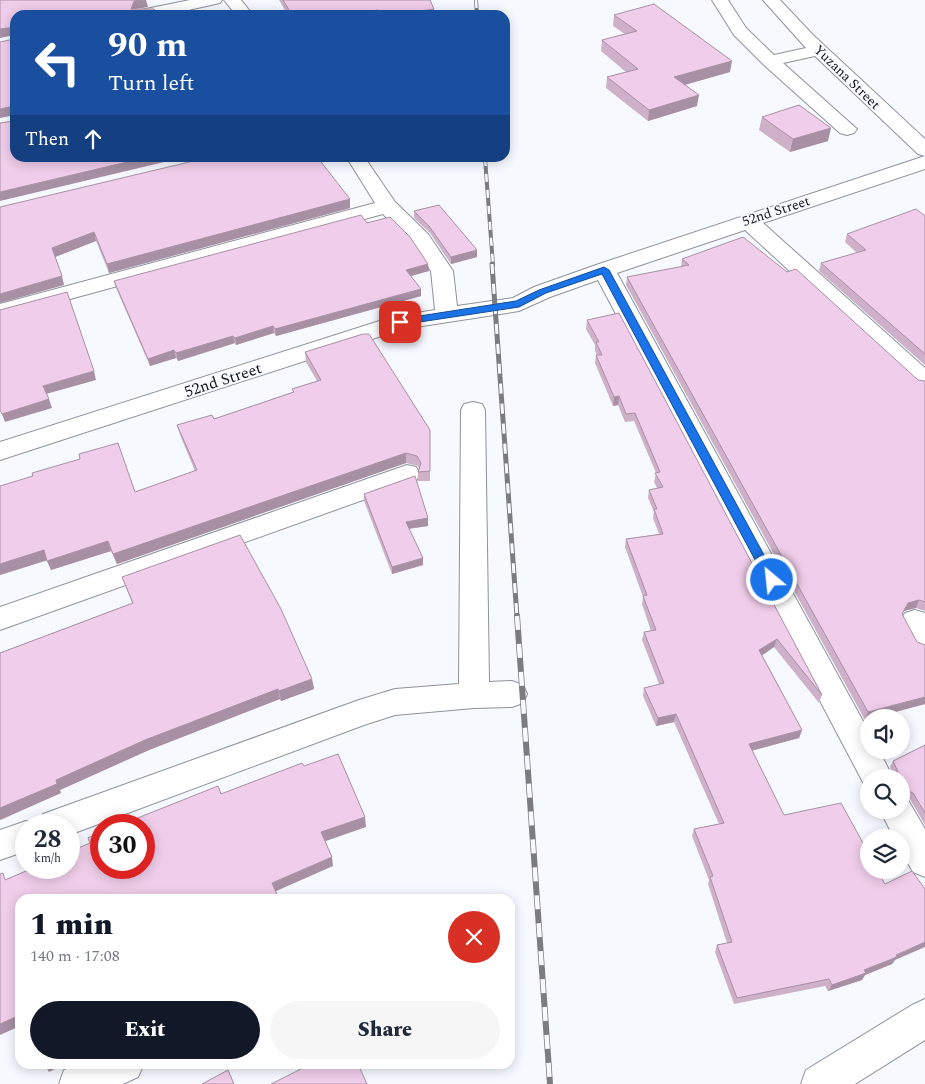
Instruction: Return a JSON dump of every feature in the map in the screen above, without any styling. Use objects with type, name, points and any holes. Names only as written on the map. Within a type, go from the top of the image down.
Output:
[{"type":"street","points":[[166,10],[214,0]]},
{"type":"street","points":[[232,0],[240,10]]},
{"type":"street","points":[[720,0],[740,31],[770,61],[847,129]]},
{"type":"street","name":"Yuzana Street","points":[[771,0],[819,50],[925,150]]},
{"type":"street","points":[[770,61],[819,50]]},
{"type":"street","points":[[359,162],[387,206],[420,239],[442,271],[447,314]]},
{"type":"street","name":"52nd Street","points":[[0,451],[400,322],[519,304],[542,292],[616,265],[925,162]]},
{"type":"street","points":[[0,311],[387,206]]},
{"type":"street","points":[[748,221],[925,381]]},
{"type":"street","points":[[616,265],[872,769]]},
{"type":"street","points":[[473,410],[474,695]]},
{"type":"street","points":[[0,620],[407,474]]},
{"type":"street","points":[[80,816],[359,713],[395,702],[474,695],[512,694]]},
{"type":"street","points":[[901,819],[925,861]]},
{"type":"street","points":[[0,845],[15,840]]},
{"type":"street","points":[[820,1084],[925,1018]]},
{"type":"street","points":[[78,1084],[113,1069]]},
{"type":"building","points":[[0,0],[141,0],[134,1],[131,9],[155,10],[10,10],[10,28],[0,29]]},
{"type":"building","points":[[283,0],[430,0],[434,9],[427,10],[289,10]]},
{"type":"building","points":[[654,4],[732,61],[674,77],[699,95],[649,110],[607,77],[638,69],[602,40],[637,31],[614,15]]},
{"type":"building","points":[[10,40],[10,107],[0,109],[0,42]]},
{"type":"building","points":[[799,105],[831,128],[793,139],[762,117]]},
{"type":"building","points":[[10,122],[10,162],[127,162],[0,192],[0,123]]},
{"type":"building","points":[[189,162],[321,162],[350,199],[107,264],[94,232],[52,248],[62,276],[0,294],[0,207]]},
{"type":"building","points":[[439,205],[477,250],[451,257],[429,226],[414,211]]},
{"type":"building","points":[[916,209],[925,216],[925,354],[821,263],[866,250],[847,234]]},
{"type":"building","points":[[361,215],[367,223],[390,217],[410,237],[428,264],[406,270],[421,289],[275,329],[273,326],[176,353],[174,350],[148,359],[114,281]]},
{"type":"building","points":[[743,237],[787,272],[796,269],[918,380],[925,381],[925,602],[919,600],[908,603],[902,614],[917,642],[925,645],[925,697],[879,709],[866,709],[627,277],[689,265],[682,259]]},
{"type":"building","points":[[67,292],[94,371],[43,386],[49,399],[2,414],[0,410],[0,310]]},
{"type":"building","points":[[619,313],[822,695],[777,639],[759,650],[802,730],[749,744],[784,815],[841,803],[860,838],[860,879],[882,879],[885,884],[895,879],[910,879],[910,872],[912,871],[925,889],[925,942],[896,955],[897,957],[864,970],[866,973],[832,985],[829,979],[737,998],[717,945],[732,942],[710,877],[713,876],[694,829],[724,823],[676,714],[658,718],[644,688],[664,683],[644,632],[656,630],[643,596],[647,595],[626,539],[663,534],[654,509],[657,509],[649,490],[663,487],[655,473],[660,472],[635,413],[626,414],[619,396],[614,397],[596,355],[602,355],[596,342],[599,342],[587,320]]},
{"type":"building","points":[[363,334],[369,334],[430,430],[430,471],[418,472],[421,463],[417,456],[406,453],[113,554],[108,541],[47,561],[44,550],[0,564],[0,486],[33,476],[32,473],[80,459],[79,454],[118,443],[135,492],[197,470],[177,425],[212,415],[214,419],[294,392],[292,389],[321,380],[305,352]]},
{"type":"building","points":[[415,476],[428,518],[406,522],[423,558],[392,567],[364,494]]},
{"type":"building","points":[[240,535],[281,609],[312,679],[279,691],[278,689],[145,740],[56,780],[57,784],[0,808],[0,653],[133,603],[122,577]]},
{"type":"building","points":[[925,745],[925,813],[913,793],[910,792],[910,769],[897,769],[893,761],[897,759],[910,759],[910,752]]},
{"type":"building","points":[[338,754],[365,817],[321,832],[332,857],[272,883],[277,894],[15,894],[15,1017],[0,1024],[0,874],[3,873],[5,880],[15,876],[15,879],[80,879],[80,847],[90,843],[90,879],[155,879],[155,814],[148,814],[218,786],[221,794],[302,763],[304,766]]},
{"type":"building","points":[[301,1069],[360,1069],[367,1084],[271,1084]]},
{"type":"building","points":[[228,1070],[234,1084],[202,1084]]},
{"type":"railway","points":[[476,0],[477,10]]},
{"type":"railway","points":[[485,162],[493,265]]},
{"type":"railway","points":[[492,264],[517,617]]},
{"type":"railway","points":[[517,616],[550,1084]]},
{"type":"route","points":[[400,322],[519,304],[542,292],[604,270],[625,312],[772,580]]}]
